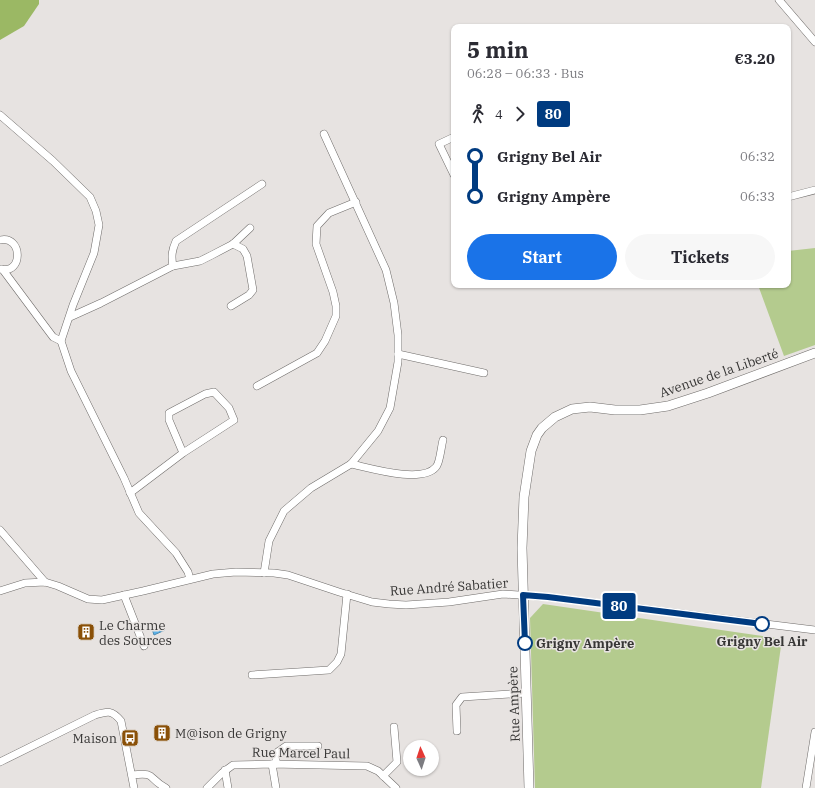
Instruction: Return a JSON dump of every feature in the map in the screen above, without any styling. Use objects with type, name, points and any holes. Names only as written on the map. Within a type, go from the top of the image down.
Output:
[{"type":"street","points":[[779,0],[815,42]]},
{"type":"street","points":[[0,115],[53,161],[90,198],[96,211],[99,225],[94,253],[61,340],[71,371],[139,513],[176,553],[188,572],[190,579]]},
{"type":"street","points":[[264,573],[269,541],[284,511],[311,488],[351,464],[378,432],[390,408],[398,362],[398,335],[394,303],[386,270],[324,134]]},
{"type":"street","points":[[451,138],[439,144],[451,169]]},
{"type":"street","points":[[173,266],[171,256],[176,241],[262,184]]},
{"type":"street","points":[[791,196],[815,190]]},
{"type":"street","points":[[257,386],[317,353],[325,341],[336,316],[336,306],[333,292],[316,244],[317,226],[329,214],[356,202]]},
{"type":"street","points":[[70,317],[101,303],[173,266],[200,261],[233,244],[250,228]]},
{"type":"street","points":[[0,240],[5,239],[10,241],[14,244],[17,250],[17,262],[11,268],[2,269]]},
{"type":"street","points":[[231,306],[253,290],[247,256],[243,249],[233,244]]},
{"type":"street","points":[[2,269],[53,337],[61,340]]},
{"type":"street","name":"Avenue de la Liberté","points":[[523,595],[524,498],[533,442],[547,423],[562,413],[582,407],[640,410],[668,406],[708,393],[815,353]]},
{"type":"street","points":[[398,354],[484,373]]},
{"type":"street","points":[[130,493],[183,453],[234,420],[229,408],[214,392],[205,394],[169,413],[169,420],[183,453]]},
{"type":"street","points":[[351,464],[380,471],[416,476],[423,475],[430,472],[437,466],[443,440]]},
{"type":"street","points":[[0,530],[45,582]]},
{"type":"street","name":"Rue André Sabatier","points":[[0,591],[25,583],[45,582],[88,599],[95,600],[124,595],[213,574],[236,572],[264,573],[288,576],[372,602],[389,604],[406,605],[450,602],[503,594],[523,595],[815,630]]},
{"type":"street","points":[[252,675],[329,670],[337,662],[341,654],[347,594]]},
{"type":"street","points":[[124,595],[144,646]]},
{"type":"street","name":"Rue Ampère","points":[[523,595],[529,788]]},
{"type":"street","points":[[457,731],[456,705],[462,697],[526,693]]},
{"type":"street","points":[[0,762],[95,715],[107,712],[115,714],[121,721],[134,788]]},
{"type":"street","points":[[383,776],[397,762],[394,728]]},
{"type":"street","points":[[806,788],[815,734]]},
{"type":"street","points":[[276,788],[274,764],[276,753],[286,746],[318,746]]},
{"type":"street","name":"Rue Marcel Paul","points":[[207,788],[225,770],[233,765],[274,764],[367,766],[378,771],[396,788]]},
{"type":"street","points":[[225,770],[228,788]]},
{"type":"street","points":[[132,775],[150,775],[166,788]]},
{"type":"green space","points":[[0,0],[39,0],[39,4],[24,26],[0,40]]},
{"type":"green space","points":[[815,248],[815,345],[784,356],[759,288],[791,288],[791,251]]},
{"type":"green space","points":[[543,604],[782,639],[761,788],[535,788],[530,618]]},
{"type":"water","points":[[163,625],[165,630],[154,635],[152,629]]},
{"type":"bus line","name":"80","points":[[525,643],[523,595],[762,624]]},
{"type":"place","name":"Grigny Bel Air","points":[[762,624]]},
{"type":"place","name":"Le Charme des Sources","points":[[86,632]]},
{"type":"place","name":"Grigny Ampère","points":[[525,643]]},
{"type":"place","name":"M@ison de Grigny","points":[[162,733]]},
{"type":"place","name":"Maison","points":[[130,738]]}]
